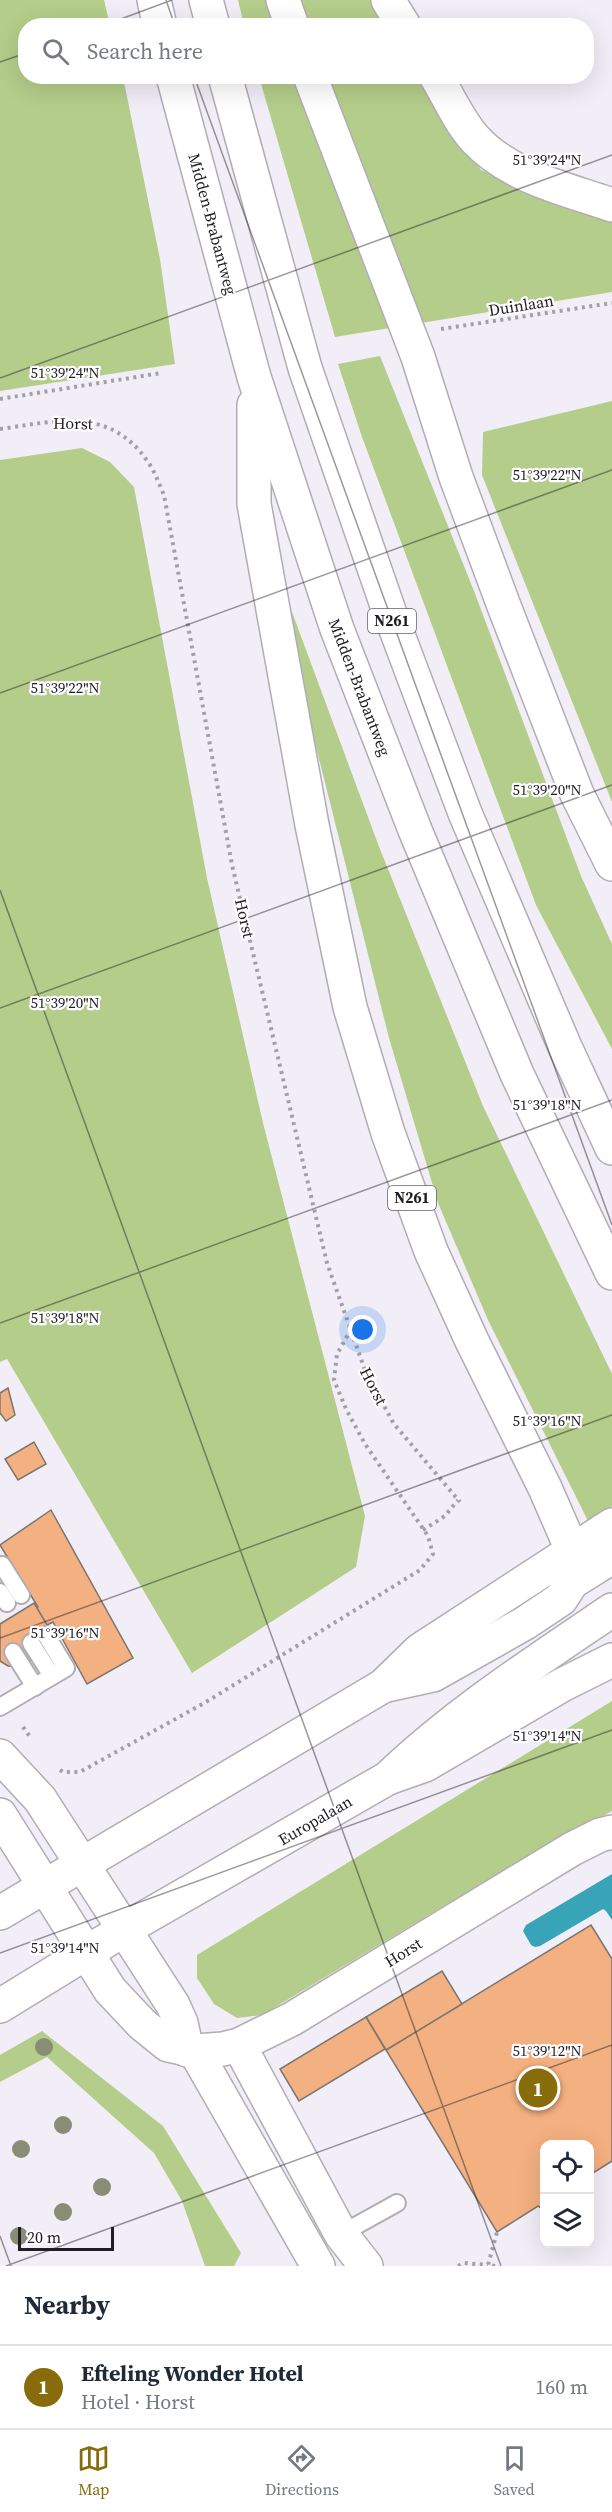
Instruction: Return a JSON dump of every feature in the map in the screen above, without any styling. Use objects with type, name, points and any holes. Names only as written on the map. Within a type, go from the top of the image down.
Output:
[{"type":"main road","points":[[154,0],[158,18]]},
{"type":"main road","points":[[206,0],[211,18]]},
{"type":"main road","points":[[283,0],[289,18]]},
{"type":"main road","points":[[388,0],[399,18]]},
{"type":"main road","name":"Midden-Brabantweg","points":[[174,84],[254,377],[337,629],[415,830],[517,1074],[612,1274]]},
{"type":"main road","name":"N261","points":[[227,84],[305,368],[388,611],[465,813],[565,1047],[612,1148]]},
{"type":"main road","points":[[313,84],[418,357],[456,477],[508,617],[577,794],[612,864]]},
{"type":"main road","points":[[441,84],[475,139],[498,159],[535,178],[612,205]]},
{"type":"main road","name":"N261","points":[[254,377],[254,504],[312,825],[350,1007],[388,1133],[431,1251],[472,1341],[545,1488],[572,1550]]},
{"type":"main road","points":[[0,1913],[383,1686],[420,1650],[612,1525]]},
{"type":"main road","points":[[383,1686],[432,1675],[525,1623],[561,1599],[572,1582],[575,1562],[572,1550]]},
{"type":"main road","points":[[572,1582],[612,1557]]},
{"type":"main road","name":"Europalaan","points":[[0,2006],[124,1929],[387,1778],[418,1749],[539,1659],[612,1610]]},
{"type":"main road","points":[[387,1778],[425,1766],[562,1685],[612,1660]]},
{"type":"main road","points":[[0,1756],[40,1799],[173,2005],[191,2050],[303,2261],[341,2234]]},
{"type":"main road","name":"Horst","points":[[0,1815],[110,1990],[142,2025],[168,2045],[191,2050],[223,2049],[239,2045],[291,2019],[572,1848],[612,1832]]},
{"type":"main road","points":[[239,2045],[341,2234],[366,2266]]},
{"type":"lane","points":[[0,1566],[2,1565],[9,1597]]},
{"type":"lane","points":[[0,1707],[66,1668],[38,1639]]},
{"type":"lane","points":[[13,1652],[35,1687]]},
{"type":"lane","points":[[341,2234],[397,2203]]},
{"type":"path","name":"Duinlaan","points":[[434,331],[612,303]]},
{"type":"path","points":[[0,399],[161,373]]},
{"type":"path","name":"Horst","points":[[0,429],[64,420],[96,422],[117,430],[137,448],[149,463],[164,495],[232,865],[327,1263],[366,1373],[394,1424],[459,1501],[445,1515],[423,1530]]},
{"type":"path","points":[[57,1768],[63,1772],[80,1772],[206,1702],[420,1570],[433,1554],[423,1530],[365,1444],[346,1409],[334,1380],[337,1354],[351,1331]]},
{"type":"path","points":[[23,1727],[37,1745]]},
{"type":"path","points":[[489,2265],[497,2232]]},
{"type":"path","points":[[458,2266],[464,2263],[495,2266]]},
{"type":"green space","points":[[0,0],[104,0],[108,18],[18,18],[18,84],[124,84],[160,259],[175,364],[0,391]]},
{"type":"green space","points":[[238,0],[374,0],[386,18],[242,18]]},
{"type":"green space","points":[[261,84],[426,84],[481,170],[612,219],[612,292],[335,337]]},
{"type":"green space","points":[[380,356],[474,591],[581,876],[612,944],[612,1049],[536,905],[362,437],[338,364]]},
{"type":"green space","points":[[612,401],[612,802],[482,475],[483,432]]},
{"type":"green space","points":[[82,448],[110,462],[134,487],[207,878],[263,1123],[365,1516],[356,1567],[192,1673],[7,1359],[0,1362],[0,460]]},
{"type":"green space","points":[[292,612],[378,844],[483,1106],[612,1374],[612,1506],[588,1521],[488,1320],[438,1203],[389,1038],[283,615]]},
{"type":"green space","points":[[612,1701],[612,1811],[482,1883],[262,2015],[237,2018],[214,2004],[197,1978],[197,1955]]},
{"type":"green space","points":[[42,2031],[163,2126],[241,2253],[234,2266],[205,2266],[182,2201],[154,2153],[47,2057],[0,2082],[0,2055]]},
{"type":"water","points":[[612,1874],[612,1920],[603,1909],[540,1946],[531,1945],[523,1931],[526,1925]]},
{"type":"building","points":[[8,1388],[15,1415],[6,1421],[0,1413],[0,1393]]},
{"type":"building","points":[[34,1442],[46,1464],[18,1480],[5,1459]]},
{"type":"building","points":[[51,1510],[133,1658],[87,1684],[53,1622],[45,1626],[34,1609],[38,1607],[0,1545]]},
{"type":"building","points":[[34,1603],[59,1645],[18,1667],[8,1666],[0,1661],[0,1624]]},
{"type":"building","points":[[591,1925],[612,1959],[612,2161],[594,2172],[594,2140],[540,2140],[540,2208],[538,2206],[497,2232],[386,2050]]},
{"type":"building","points":[[442,1971],[462,2004],[386,2050],[366,2017]]},
{"type":"building","points":[[366,2017],[385,2049],[299,2101],[280,2069]]},
{"type":"place","name":"Efteling Wonder Hotel","points":[[538,2088]]}]
